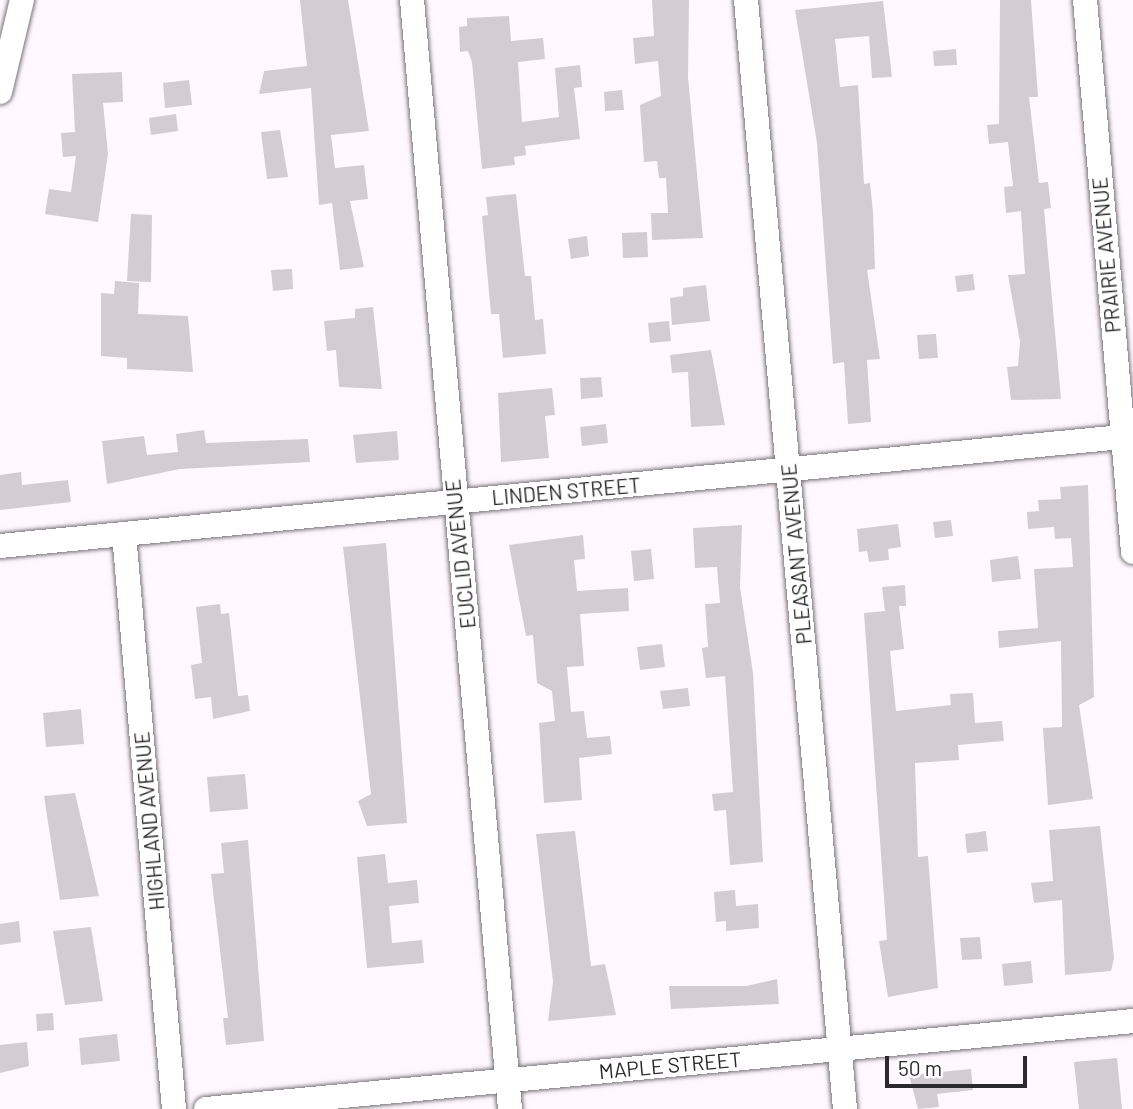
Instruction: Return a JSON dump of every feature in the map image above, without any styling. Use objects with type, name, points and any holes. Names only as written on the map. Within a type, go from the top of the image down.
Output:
[{"type":"street","points":[[0,92],[22,0]]},
{"type":"street","name":"EUCLID AVENUE","points":[[412,0],[510,1109]]},
{"type":"street","name":"PLEASANT AVENUE","points":[[746,0],[845,1109]]},
{"type":"street","name":"PRAIRIE AVENUE","points":[[1085,0],[1128,436],[1133,552]]},
{"type":"street","name":"LINDEN STREET","points":[[0,545],[1128,436]]},
{"type":"street","name":"HIGHLAND AVENUE","points":[[124,534],[174,1109]]},
{"type":"street","name":"MAPLE STREET","points":[[206,1109],[1133,1021]]},
{"type":"building","points":[[300,0],[348,0],[369,131],[331,135],[335,168],[364,165],[368,199],[350,201],[364,267],[340,270],[332,203],[319,205],[311,88],[259,94],[264,71],[307,66]]},
{"type":"building","points":[[652,0],[689,0],[688,77],[703,238],[652,240],[651,213],[668,213],[666,178],[659,178],[657,161],[644,162],[640,105],[661,96],[658,61],[635,64],[633,38],[654,36]]},
{"type":"building","points":[[1000,0],[1031,0],[1038,97],[1029,97],[1039,183],[1048,182],[1051,208],[1044,209],[1061,399],[1011,400],[1007,367],[1018,366],[1020,342],[1008,275],[1025,274],[1021,211],[1006,213],[1004,187],[1013,186],[1008,142],[989,144],[987,125],[999,124]]},
{"type":"building","points":[[883,1],[892,77],[872,78],[869,36],[835,39],[840,87],[858,85],[864,184],[870,183],[873,212],[875,269],[867,270],[880,359],[867,360],[871,422],[848,424],[844,362],[833,364],[817,143],[795,10]]},
{"type":"building","points":[[509,16],[511,41],[543,38],[545,59],[518,62],[522,122],[559,117],[555,68],[580,65],[582,87],[574,88],[580,139],[525,146],[526,155],[514,157],[515,165],[482,169],[472,62],[468,51],[460,52],[459,27],[467,26],[467,18]]},
{"type":"building","points":[[956,49],[957,65],[934,66],[933,51]]},
{"type":"building","points":[[122,72],[123,102],[103,103],[108,154],[98,222],[45,214],[49,189],[71,192],[76,156],[63,157],[61,133],[75,132],[72,74]]},
{"type":"building","points":[[189,80],[192,105],[165,108],[163,83]]},
{"type":"building","points":[[622,90],[624,110],[605,111],[604,92]]},
{"type":"building","points":[[176,114],[178,131],[151,135],[149,118]]},
{"type":"building","points":[[280,130],[288,177],[267,179],[261,132]]},
{"type":"building","points":[[516,194],[525,276],[531,276],[535,320],[543,319],[546,354],[503,358],[499,314],[491,314],[482,216],[488,215],[486,197]]},
{"type":"building","points":[[131,214],[152,215],[151,282],[127,281]]},
{"type":"building","points":[[647,232],[648,257],[623,258],[622,233]]},
{"type":"building","points":[[587,236],[589,256],[571,259],[568,239]]},
{"type":"building","points":[[292,269],[293,289],[273,291],[271,270]]},
{"type":"building","points":[[973,274],[975,290],[957,292],[955,276]]},
{"type":"building","points":[[115,281],[139,283],[138,314],[188,316],[193,372],[127,369],[127,358],[101,356],[101,293],[114,294]]},
{"type":"building","points":[[706,285],[710,321],[672,325],[670,298],[683,296],[683,288]]},
{"type":"building","points":[[373,307],[382,389],[339,387],[336,350],[327,351],[324,321],[355,318],[355,309]]},
{"type":"building","points":[[669,321],[671,341],[650,343],[648,323]]},
{"type":"building","points":[[936,334],[938,358],[919,359],[917,335]]},
{"type":"building","points":[[711,350],[725,425],[691,427],[688,372],[672,373],[670,355]]},
{"type":"building","points":[[601,377],[603,397],[581,399],[580,378]]},
{"type":"building","points":[[552,388],[555,415],[545,416],[549,458],[501,462],[498,393]]},
{"type":"building","points":[[606,424],[608,443],[582,446],[580,427]]},
{"type":"building","points":[[204,430],[206,443],[308,439],[310,462],[180,469],[107,484],[102,441],[144,436],[147,455],[178,452],[176,434]]},
{"type":"building","points":[[397,431],[399,460],[356,463],[353,435]]},
{"type":"building","points":[[21,472],[22,485],[68,480],[71,502],[0,510],[0,475]]},
{"type":"building","points":[[1088,485],[1094,697],[1079,705],[1093,799],[1048,805],[1043,728],[1062,727],[1061,641],[999,648],[998,631],[1038,628],[1034,569],[1073,567],[1071,538],[1055,539],[1054,527],[1028,529],[1027,512],[1039,511],[1038,500],[1061,499],[1060,487]]},
{"type":"building","points":[[951,520],[953,536],[935,538],[933,522]]},
{"type":"building","points":[[898,524],[901,547],[888,549],[889,560],[869,562],[867,551],[859,552],[857,529]]},
{"type":"building","points":[[742,525],[740,587],[753,673],[763,862],[730,865],[726,810],[714,811],[712,794],[733,792],[725,676],[706,678],[702,648],[708,647],[705,604],[720,603],[717,567],[695,568],[693,528]]},
{"type":"building","points":[[583,535],[585,559],[574,560],[577,591],[628,588],[629,611],[580,614],[584,666],[567,667],[571,712],[584,711],[587,738],[610,736],[612,754],[579,758],[582,800],[544,803],[539,723],[555,721],[552,691],[537,683],[533,635],[526,636],[509,545]]},
{"type":"building","points":[[386,543],[407,823],[367,826],[358,801],[371,794],[343,547]]},
{"type":"building","points":[[651,549],[654,579],[634,581],[631,551]]},
{"type":"building","points":[[1018,556],[1021,579],[992,582],[990,560]]},
{"type":"building","points":[[905,585],[906,606],[899,606],[904,649],[890,651],[896,711],[951,705],[950,694],[973,693],[975,723],[1002,721],[1004,741],[958,745],[959,760],[915,763],[918,857],[928,856],[938,988],[888,997],[879,941],[887,940],[864,613],[885,611],[882,587]]},
{"type":"building","points":[[220,604],[221,614],[229,613],[238,696],[248,695],[250,711],[213,719],[211,697],[195,699],[191,665],[202,663],[196,607]]},
{"type":"building","points":[[662,644],[665,667],[640,670],[637,647]]},
{"type":"building","points":[[688,688],[690,706],[663,709],[660,691]]},
{"type":"building","points":[[81,709],[84,744],[46,747],[43,713]]},
{"type":"building","points":[[245,774],[248,809],[210,812],[207,777]]},
{"type":"building","points":[[75,793],[99,896],[60,900],[44,796]]},
{"type":"building","points":[[1100,826],[1114,958],[1111,971],[1065,975],[1062,900],[1034,903],[1031,883],[1053,881],[1049,830]]},
{"type":"building","points":[[575,831],[591,966],[605,964],[616,1015],[548,1021],[553,982],[536,834]]},
{"type":"building","points":[[986,831],[988,851],[967,853],[965,834]]},
{"type":"building","points":[[248,840],[264,1041],[226,1045],[223,1018],[228,1018],[211,874],[224,873],[221,843]]},
{"type":"building","points":[[385,854],[388,883],[417,880],[419,903],[389,906],[392,943],[422,940],[424,963],[367,968],[357,857]]},
{"type":"building","points":[[735,890],[736,906],[758,904],[759,928],[726,931],[726,921],[716,922],[714,892]]},
{"type":"building","points":[[19,921],[21,942],[0,945],[0,924]]},
{"type":"building","points":[[91,927],[103,1001],[65,1005],[53,931]]},
{"type":"building","points":[[980,937],[982,959],[962,960],[960,938]]},
{"type":"building","points":[[1031,961],[1033,983],[1004,986],[1002,964]]},
{"type":"building","points":[[777,979],[779,1004],[671,1009],[669,986],[746,986]]},
{"type":"building","points":[[53,1013],[54,1030],[37,1031],[36,1014]]},
{"type":"building","points":[[117,1034],[120,1061],[81,1065],[79,1038]]},
{"type":"building","points":[[27,1042],[29,1066],[0,1073],[0,1045]]},
{"type":"building","points":[[1117,1058],[1122,1109],[1079,1109],[1074,1062]]},
{"type":"building","points":[[971,1069],[973,1090],[937,1094],[939,1107],[918,1109],[909,1075]]}]
